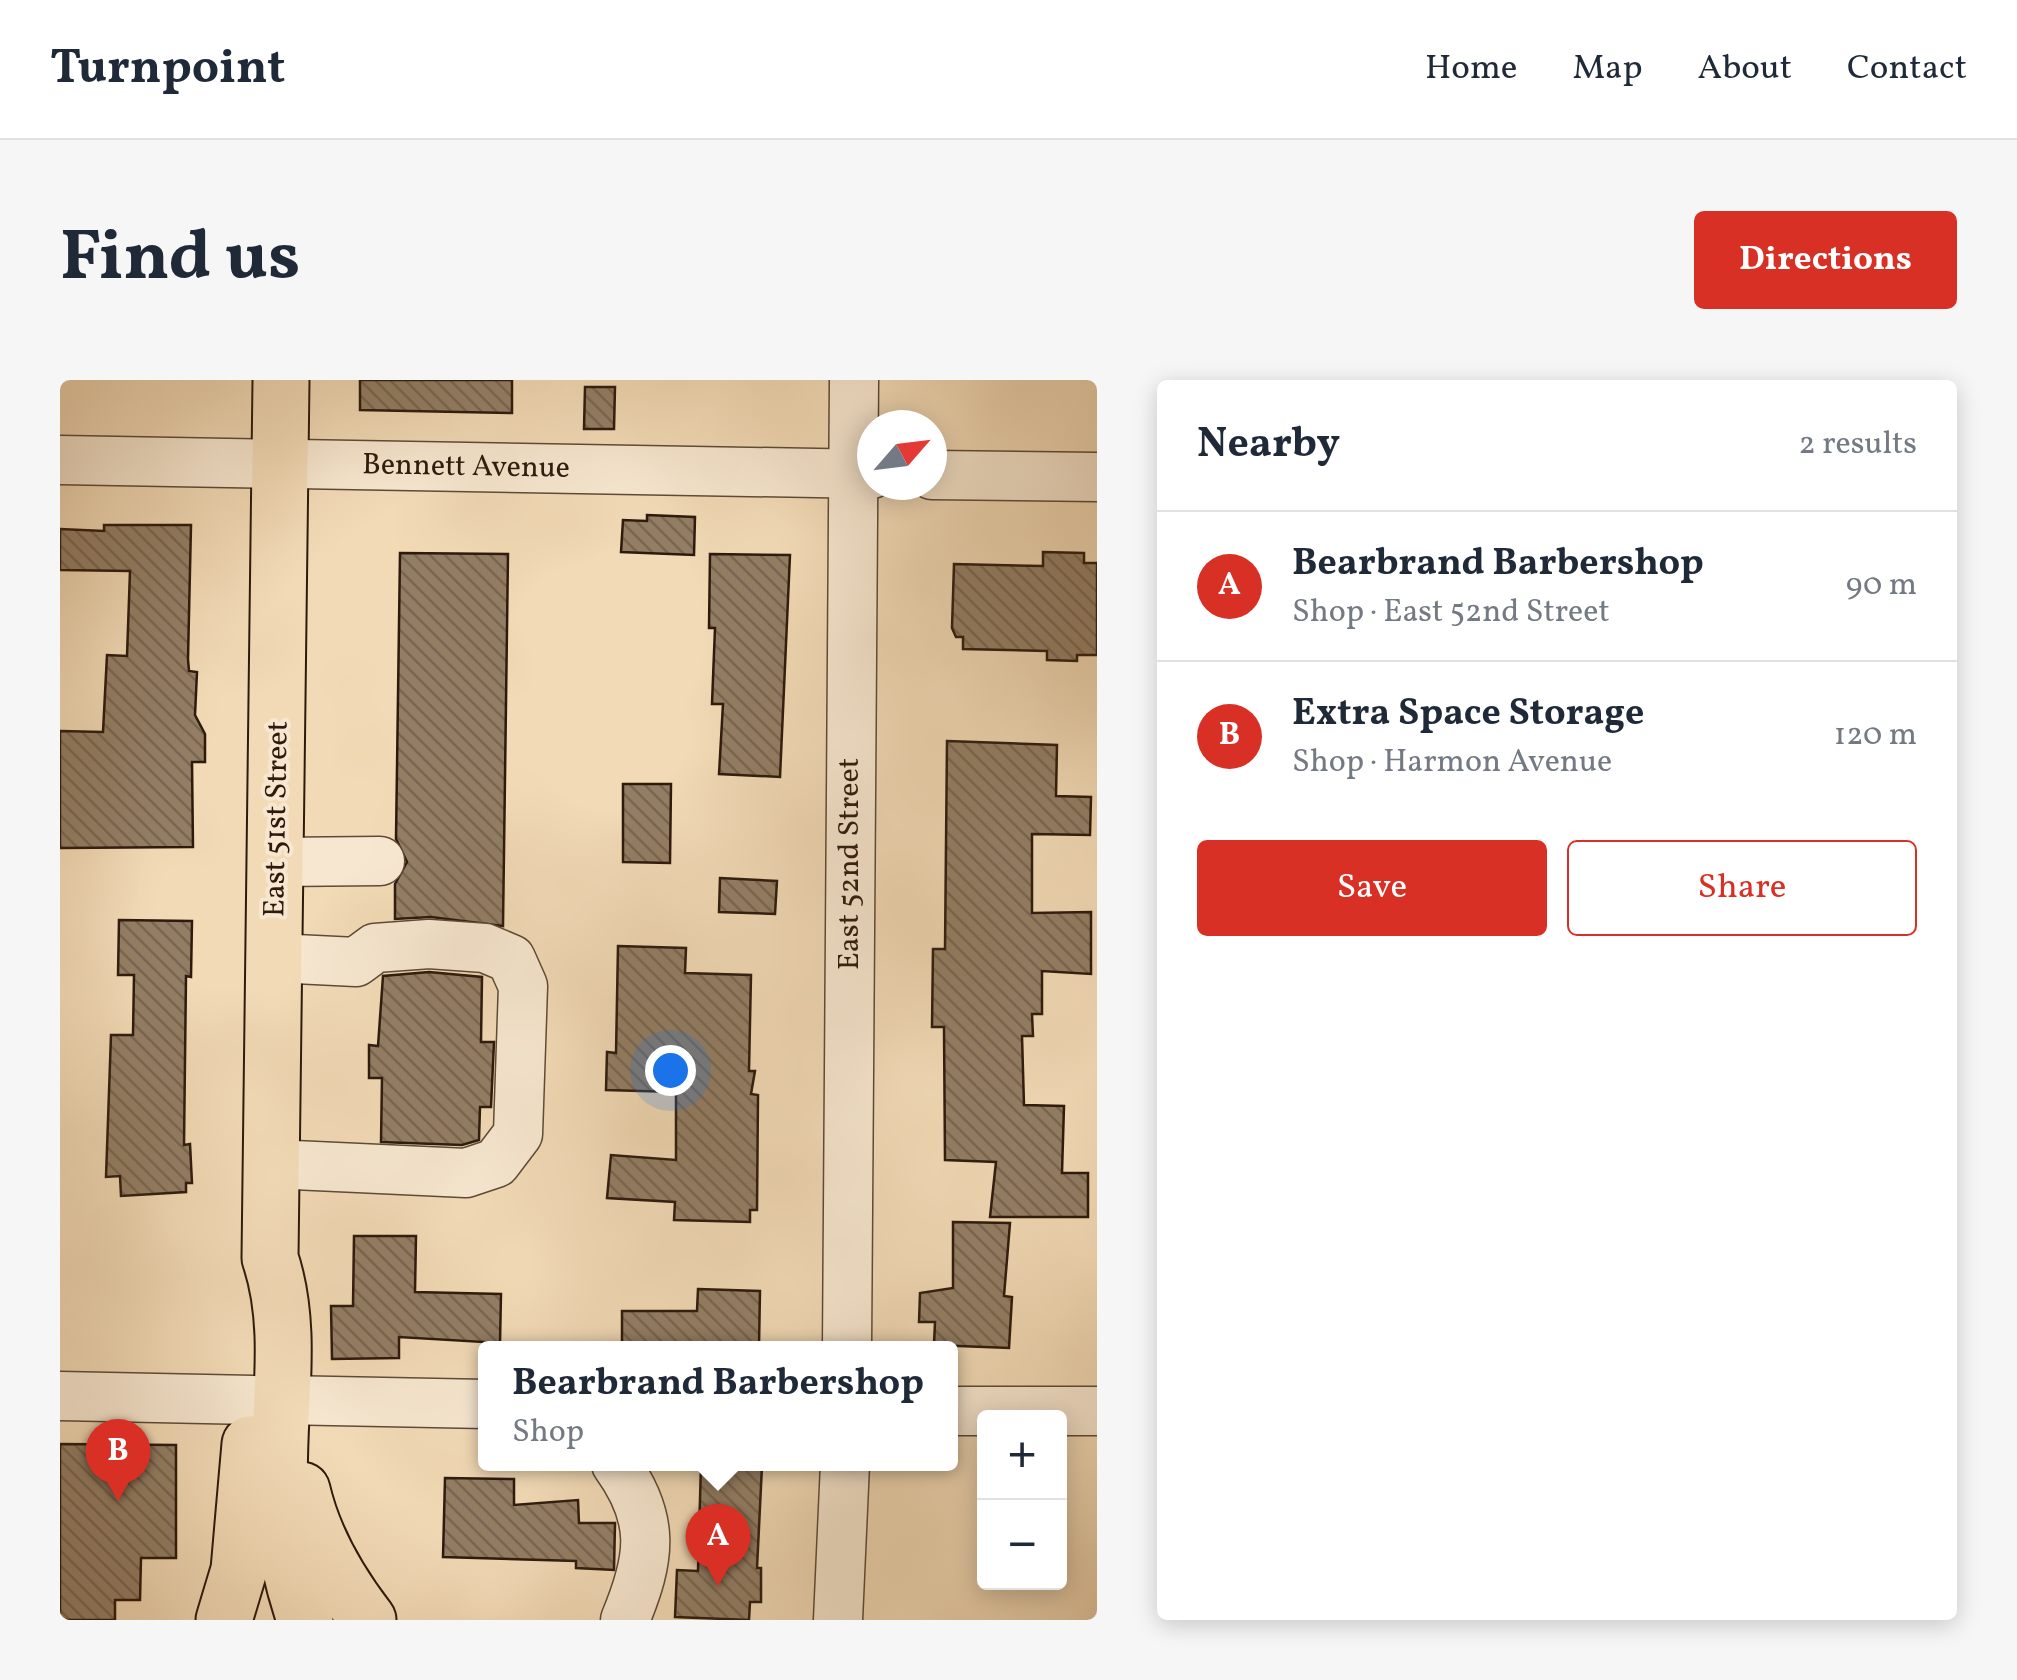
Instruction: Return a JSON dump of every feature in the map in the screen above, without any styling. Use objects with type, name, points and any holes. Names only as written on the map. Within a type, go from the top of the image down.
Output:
[{"type":"main road","name":"East 51st Street","points":[[281,380],[270,1258],[257,1294],[280,1500],[293,1585],[305,1620]]},
{"type":"main road","name":"East 51st Street","points":[[224,1620],[239,1570],[267,1400]]},
{"type":"main road","points":[[267,1400],[309,1521],[336,1574],[368,1620]]},
{"type":"street","name":"East 52nd Street","points":[[854,380],[857,415]]},
{"type":"street","name":"Bennett Avenue","points":[[60,460],[857,474]]},
{"type":"street","points":[[947,475],[1097,477]]},
{"type":"street","name":"East 52nd Street","points":[[847,1341],[862,500]]},
{"type":"street","points":[[276,862],[380,861]]},
{"type":"street","points":[[272,1164],[466,1173],[496,1163],[518,1134],[523,986],[511,959],[484,948],[430,944],[375,948],[356,962],[275,958]]},
{"type":"street","points":[[60,1396],[478,1404]]},
{"type":"street","points":[[958,1410],[1097,1410]]},
{"type":"street","points":[[621,1471],[635,1490],[647,1524],[639,1587],[625,1620]]},
{"type":"street","points":[[842,1618],[845,1471]]},
{"type":"building","points":[[360,380],[512,380],[512,413],[360,410]]},
{"type":"building","points":[[585,387],[615,387],[614,429],[584,429]]},
{"type":"building","points":[[647,515],[695,517],[694,555],[621,552],[623,520],[647,521]]},
{"type":"building","points":[[104,525],[191,525],[188,659],[189,671],[197,672],[195,715],[205,734],[205,762],[192,762],[193,847],[60,848],[60,731],[103,732],[107,655],[127,656],[130,571],[60,570],[60,529],[104,531]]},
{"type":"building","points":[[1043,552],[1084,553],[1084,563],[1097,563],[1097,655],[1077,655],[1077,661],[1047,660],[1047,651],[963,649],[963,637],[956,637],[952,628],[954,564],[1043,566]]},
{"type":"building","points":[[400,553],[508,554],[503,926],[431,917],[395,919],[395,884],[407,862],[396,839]]},
{"type":"building","points":[[710,554],[790,555],[780,777],[719,774],[723,704],[712,704],[715,628],[709,628]]},
{"type":"building","points":[[947,741],[1057,745],[1056,796],[1091,797],[1090,835],[1032,834],[1032,913],[1091,912],[1091,974],[1042,971],[1042,1014],[1032,1014],[1033,1036],[1022,1036],[1024,1105],[1064,1106],[1062,1173],[1088,1173],[1088,1217],[990,1217],[996,1162],[945,1160],[944,1027],[932,1027],[933,949],[945,949]]},
{"type":"building","points":[[623,784],[671,784],[670,863],[623,862]]},
{"type":"building","points":[[720,878],[777,881],[775,914],[719,912]]},
{"type":"building","points":[[119,920],[192,921],[191,977],[186,976],[184,1145],[190,1144],[192,1183],[186,1183],[186,1192],[121,1196],[120,1176],[106,1177],[111,1035],[133,1035],[134,975],[118,975]]},
{"type":"building","points":[[618,946],[686,948],[685,973],[751,975],[749,1071],[755,1071],[751,1094],[758,1095],[757,1210],[750,1210],[750,1222],[674,1220],[675,1202],[607,1198],[611,1155],[676,1160],[676,1092],[606,1090],[607,1052],[616,1053]]},
{"type":"building","points":[[429,972],[482,977],[481,1042],[494,1042],[491,1107],[480,1107],[479,1140],[462,1145],[381,1142],[382,1078],[369,1078],[369,1045],[378,1046],[383,976]]},
{"type":"building","points":[[953,1222],[1010,1223],[1004,1296],[1012,1297],[1009,1348],[934,1341],[935,1322],[919,1322],[920,1293],[953,1288]]},
{"type":"building","points":[[354,1236],[416,1236],[415,1292],[501,1294],[500,1341],[399,1337],[399,1358],[332,1359],[331,1306],[353,1306]]},
{"type":"building","points":[[698,1289],[760,1291],[759,1341],[622,1341],[622,1311],[697,1311]]},
{"type":"building","points":[[60,1444],[176,1445],[176,1558],[141,1558],[140,1600],[115,1600],[115,1620],[60,1620]]},
{"type":"building","points":[[701,1471],[762,1471],[757,1568],[761,1568],[761,1602],[750,1602],[749,1620],[675,1617],[677,1570],[698,1571]]},
{"type":"building","points":[[445,1478],[514,1479],[514,1505],[578,1500],[579,1523],[615,1523],[614,1570],[576,1568],[576,1561],[443,1557]]},
{"type":"place","name":"Extra Space Storage","points":[[118,1501]]},
{"type":"place","name":"Bearbrand Barbershop","points":[[718,1586]]}]
